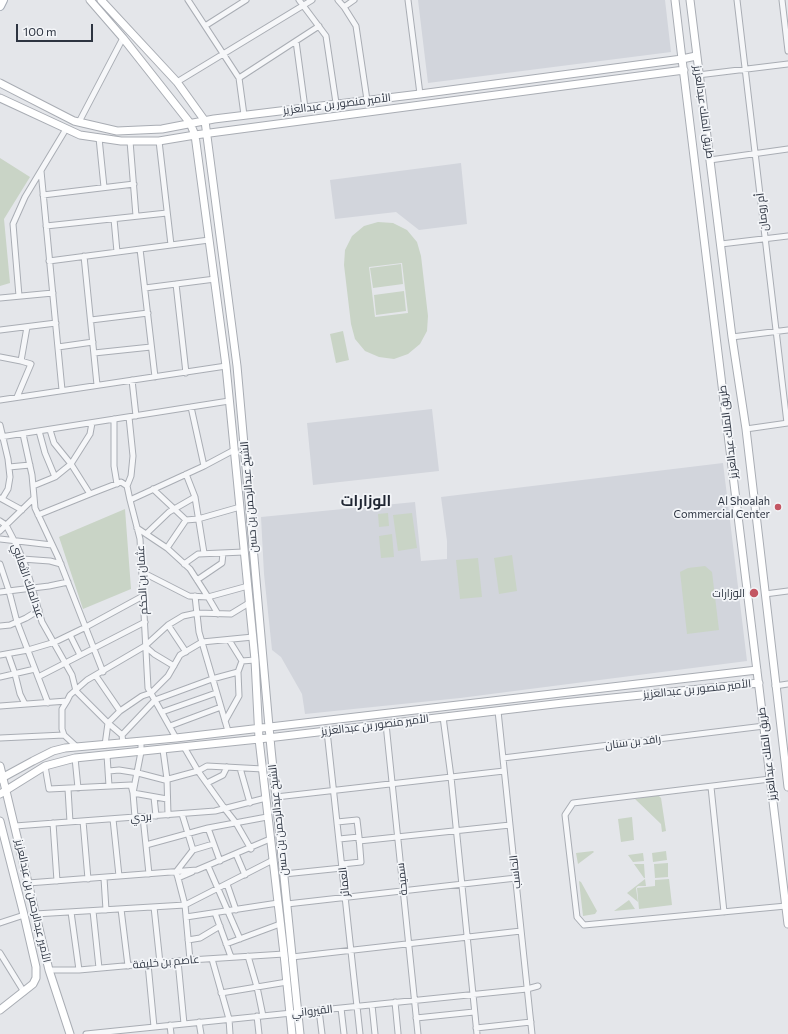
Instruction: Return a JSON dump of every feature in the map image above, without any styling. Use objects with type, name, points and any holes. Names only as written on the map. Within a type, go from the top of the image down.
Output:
[{"type":"main road","points":[[0,6],[3,0]]},
{"type":"street","name":"الشيخ عبدالرحمن بن حسن","points":[[90,0],[123,38],[190,123],[195,135],[226,366],[253,637],[259,739],[292,1034]]},
{"type":"street","points":[[100,0],[177,82],[205,121]]},
{"type":"street","points":[[188,0],[239,78],[244,115]]},
{"type":"street","points":[[205,26],[246,0]]},
{"type":"street","points":[[299,0],[326,36],[336,104]]},
{"type":"street","points":[[177,82],[312,0]]},
{"type":"street","points":[[338,0],[344,6],[356,26],[367,100]]},
{"type":"street","points":[[344,6],[354,0]]},
{"type":"street","points":[[408,0],[420,94]]},
{"type":"street","name":"طريق الملك عبدالعزيز","points":[[675,0],[788,924]]},
{"type":"street","name":"طريق الملك عبدالعزيز","points":[[690,0],[698,75],[732,337],[746,429],[788,787]]},
{"type":"street","name":"أم رومان","points":[[737,0],[788,423]]},
{"type":"street","points":[[782,0],[788,51]]},
{"type":"street","points":[[239,78],[319,26]]},
{"type":"street","points":[[79,122],[123,38]]},
{"type":"street","points":[[296,41],[304,108]]},
{"type":"street","points":[[681,51],[695,48]]},
{"type":"street","name":"طريق الملك عبدالعزيز","points":[[682,59],[696,56]]},
{"type":"street","name":"الأمير منصور بن عبدالعزيز","points":[[0,83],[74,120],[117,131],[162,129],[190,123],[244,115],[420,94],[682,59]]},
{"type":"street","points":[[698,75],[788,64]]},
{"type":"street","name":"الأمير منصور بن عبدالعزيز","points":[[0,98],[80,135],[130,141],[159,141],[684,70]]},
{"type":"street","points":[[581,73],[583,84]]},
{"type":"street","points":[[518,81],[518,92]]},
{"type":"street","name":"الشيخ عبدالرحمن بن حسن","points":[[205,121],[237,366],[270,737],[300,1034]]},
{"type":"street","points":[[19,296],[13,224],[25,197],[66,129]]},
{"type":"street","points":[[98,138],[104,188]]},
{"type":"street","points":[[130,141],[136,216]]},
{"type":"street","points":[[159,141],[171,245]]},
{"type":"street","points":[[710,160],[788,149]]},
{"type":"street","points":[[41,171],[62,390]]},
{"type":"street","points":[[43,195],[134,184]]},
{"type":"street","points":[[46,226],[167,213]]},
{"type":"street","points":[[114,219],[117,252]]},
{"type":"street","points":[[721,244],[788,236]]},
{"type":"street","points":[[49,261],[209,240]]},
{"type":"street","points":[[140,249],[155,377]]},
{"type":"street","points":[[84,256],[97,385]]},
{"type":"street","points":[[145,288],[215,280]]},
{"type":"street","points":[[176,284],[186,372]]},
{"type":"street","points":[[0,298],[53,293]]},
{"type":"street","points":[[219,313],[230,311]]},
{"type":"street","points":[[91,320],[148,314]]},
{"type":"street","points":[[0,330],[56,323]]},
{"type":"street","points":[[21,361],[27,326]]},
{"type":"street","points":[[732,337],[788,330]]},
{"type":"street","points":[[58,347],[93,342]]},
{"type":"street","points":[[94,353],[151,346]]},
{"type":"street","points":[[0,357],[31,364],[17,397]]},
{"type":"street","points":[[0,400],[226,366]]},
{"type":"street","points":[[132,380],[136,416]]},
{"type":"street","points":[[1,437],[229,401]]},
{"type":"street","points":[[191,408],[204,466]]},
{"type":"street","name":"عثمان بن الحكم","points":[[129,417],[133,456],[131,476],[127,486],[140,538],[148,688],[176,738]]},
{"type":"street","points":[[114,419],[114,466],[116,484]]},
{"type":"street","points":[[33,486],[55,477],[71,464],[90,434],[92,423]]},
{"type":"street","points":[[746,429],[788,423]]},
{"type":"street","points":[[0,425],[1,437],[9,467],[10,477],[8,489],[1,498],[22,510]]},
{"type":"street","points":[[50,430],[54,443],[71,464],[90,494]]},
{"type":"street","points":[[39,431],[45,453],[55,477]]},
{"type":"street","points":[[24,434],[30,465],[35,508],[61,564],[103,672]]},
{"type":"street","points":[[130,500],[204,466],[234,450]]},
{"type":"street","points":[[9,467],[30,465]]},
{"type":"street","points":[[186,474],[195,496],[204,553]]},
{"type":"street","points":[[38,515],[122,482],[127,486]]},
{"type":"street","points":[[153,489],[186,520],[198,519],[240,507]]},
{"type":"street","points":[[146,534],[169,512],[195,496]]},
{"type":"street","points":[[0,531],[34,498]]},
{"type":"street","points":[[167,548],[186,520]]},
{"type":"street","name":"عبدالملك الثعالبي","points":[[0,521],[6,525],[15,541],[32,588],[42,622],[72,675],[76,691],[123,739]]},
{"type":"street","points":[[138,528],[167,548],[190,569],[218,614]]},
{"type":"street","points":[[0,539],[52,545]]},
{"type":"street","points":[[184,564],[198,554],[244,552]]},
{"type":"street","points":[[197,580],[222,563],[223,553]]},
{"type":"street","points":[[22,559],[50,561],[61,564]]},
{"type":"street","points":[[0,564],[10,591],[17,622],[48,702]]},
{"type":"street","points":[[142,572],[189,596],[208,597],[248,586]]},
{"type":"street","points":[[0,592],[68,582]]},
{"type":"street","points":[[765,594],[788,591]]},
{"type":"street","points":[[0,655],[28,650],[54,642],[86,627],[143,596]]},
{"type":"street","points":[[195,596],[202,642],[228,731]]},
{"type":"street","points":[[77,746],[64,735],[62,729],[62,709],[67,701],[87,680],[145,646],[168,625],[183,616],[197,613],[231,614],[249,603]]},
{"type":"street","points":[[0,626],[10,625],[39,610]]},
{"type":"street","points":[[38,677],[145,622]]},
{"type":"street","points":[[168,625],[186,652]]},
{"type":"street","points":[[70,635],[80,656]]},
{"type":"street","points":[[105,745],[108,723],[120,711],[142,696],[151,693],[168,676],[180,655],[202,642],[253,637]]},
{"type":"street","points":[[229,640],[242,661]]},
{"type":"street","points":[[145,646],[154,654],[174,666]]},
{"type":"street","points":[[8,654],[20,694],[25,704]]},
{"type":"street","points":[[242,661],[255,660]]},
{"type":"street","points":[[225,721],[239,696],[238,672],[242,661]]},
{"type":"street","points":[[0,677],[35,669]]},
{"type":"street","name":"الأمير منصور بن عبدالعزيز","points":[[2,778],[53,751],[77,746],[105,745],[123,739],[141,741],[176,738],[757,670]]},
{"type":"street","points":[[123,739],[155,700],[212,679],[238,672]]},
{"type":"street","points":[[728,673],[730,686]]},
{"type":"street","points":[[96,676],[120,711]]},
{"type":"street","name":"الأمير منصور بن عبدالعزيز","points":[[3,793],[45,766],[75,758],[162,750],[327,730],[758,683]]},
{"type":"street","points":[[775,686],[788,684]]},
{"type":"street","points":[[162,712],[216,693]]},
{"type":"street","points":[[0,706],[67,701]]},
{"type":"street","points":[[170,726],[221,707]]},
{"type":"street","name":"الحاسب","points":[[498,711],[532,1034]]},
{"type":"street","points":[[443,717],[451,777],[476,1031],[531,1022]]},
{"type":"street","name":"سميحة","points":[[386,724],[418,1034]]},
{"type":"street","name":"رافد بن سنان","points":[[503,758],[764,726]]},
{"type":"street","name":"العمائر","points":[[327,730],[360,1034]]},
{"type":"street","points":[[0,738],[64,735]]},
{"type":"street","points":[[133,793],[138,773],[141,741]]},
{"type":"street","points":[[184,747],[198,771],[236,823],[250,849]]},
{"type":"street","points":[[162,750],[167,780],[168,815]]},
{"type":"street","points":[[107,755],[109,786]]},
{"type":"street","points":[[75,758],[78,788]]},
{"type":"street","name":"الأمير عبدالرحمن بن عبدالعزيز","points":[[0,766],[3,793],[15,826],[49,970],[70,1034]]},
{"type":"street","points":[[45,766],[49,789],[131,785],[135,817]]},
{"type":"street","points":[[109,771],[119,770],[167,780],[198,771],[207,766],[263,769]]},
{"type":"street","points":[[207,783],[223,775],[228,767]]},
{"type":"street","points":[[240,768],[250,803]]},
{"type":"street","points":[[276,797],[504,771]]},
{"type":"street","points":[[770,779],[573,803],[565,815],[577,917],[584,924],[786,906]]},
{"type":"street","points":[[711,787],[724,912]]},
{"type":"street","points":[[68,789],[70,822]]},
{"type":"street","points":[[133,793],[167,799]]},
{"type":"street","points":[[154,797],[156,816]]},
{"type":"street","name":"بردي","points":[[15,826],[215,812],[266,798]]},
{"type":"street","points":[[182,814],[193,850]]},
{"type":"street","points":[[143,817],[149,874]]},
{"type":"street","points":[[146,845],[208,828],[267,817]]},
{"type":"street","points":[[113,819],[119,876]]},
{"type":"street","points":[[284,874],[361,862],[357,820],[337,822]]},
{"type":"street","name":"الأمير عبدالرحمن بن عبدالعزيز","points":[[0,821],[36,967],[36,978],[33,984],[24,992]]},
{"type":"street","points":[[83,821],[88,879]]},
{"type":"street","points":[[53,824],[57,881]]},
{"type":"street","points":[[339,839],[398,837],[510,825]]},
{"type":"street","points":[[208,828],[220,861]]},
{"type":"street","points":[[178,878],[250,849],[270,839]]},
{"type":"street","points":[[176,872],[193,850],[213,844]]},
{"type":"street","points":[[236,854],[244,875]]},
{"type":"street","points":[[35,914],[184,905],[273,860]]},
{"type":"street","points":[[208,866],[240,939]]},
{"type":"street","points":[[28,883],[197,870]]},
{"type":"street","points":[[176,872],[186,917],[190,960]]},
{"type":"street","points":[[104,878],[106,910]]},
{"type":"street","points":[[287,904],[516,878]]},
{"type":"street","points":[[227,884],[236,910]]},
{"type":"street","points":[[186,917],[278,903]]},
{"type":"street","points":[[154,907],[160,963]]},
{"type":"street","points":[[121,909],[128,966]]},
{"type":"street","points":[[93,911],[99,968]]},
{"type":"street","points":[[71,912],[79,970]]},
{"type":"street","points":[[215,913],[231,957]]},
{"type":"street","points":[[0,923],[24,915]]},
{"type":"street","points":[[226,944],[280,924]]},
{"type":"street","points":[[188,940],[200,938],[220,926]]},
{"type":"street","points":[[292,957],[521,932]]},
{"type":"street","points":[[0,953],[2,962],[24,992],[0,1010]]},
{"type":"street","name":"عاصم بن خليفة","points":[[49,970],[79,970],[212,958],[284,954]]},
{"type":"street","points":[[248,956],[257,987],[260,1016],[259,1034]]},
{"type":"street","points":[[212,958],[229,1019],[230,1034]]},
{"type":"street","points":[[178,961],[184,1024]]},
{"type":"street","points":[[148,964],[154,1027]]},
{"type":"street","points":[[221,993],[287,982]]},
{"type":"street","name":"القيرواني","points":[[86,1034],[140,1031],[170,1025],[527,989],[538,986]]},
{"type":"street","points":[[395,1002],[398,1033]]},
{"type":"street","points":[[372,1005],[375,1034]]},
{"type":"street","points":[[341,1008],[344,1034]]},
{"type":"street","points":[[319,1010],[322,1034]]},
{"type":"street","points":[[416,1018],[474,1012]]},
{"type":"street","points":[[200,1022],[201,1034]]},
{"type":"street","points":[[170,1025],[171,1034]]},
{"type":"shaded area","points":[[418,0],[665,0],[671,52],[428,83]]},
{"type":"shaded area","points":[[461,163],[467,224],[419,230],[396,212],[335,219],[330,180]]},
{"type":"shaded area","points":[[432,409],[439,471],[313,485],[307,423]]},
{"type":"shaded area","points":[[723,463],[747,661],[460,698],[305,714],[302,694],[281,657],[272,650],[264,574],[261,517],[415,502],[421,561],[447,559],[447,541],[441,497]]},
{"type":"green space","points":[[0,158],[30,177],[4,219],[10,283],[0,286]]},
{"type":"green space","points":[[378,222],[393,223],[407,230],[417,242],[421,256],[428,316],[427,331],[420,344],[408,354],[394,359],[379,357],[365,351],[355,339],[351,324],[344,265],[345,250],[352,236],[364,226]],"holes":[[[402,263],[408,313],[375,317],[369,267]]]},
{"type":"green space","points":[[401,264],[403,284],[373,288],[370,268]]},
{"type":"green space","points":[[404,291],[406,311],[376,315],[374,295]]},
{"type":"green space","points":[[343,331],[349,360],[336,363],[330,334]]},
{"type":"green space","points":[[125,509],[131,589],[83,609],[59,537]]},
{"type":"green space","points":[[388,513],[389,526],[379,527],[378,514]]},
{"type":"green space","points":[[412,513],[417,548],[398,551],[393,515]]},
{"type":"green space","points":[[392,534],[394,557],[381,558],[379,536]]},
{"type":"green space","points":[[512,555],[517,591],[499,594],[494,558]]},
{"type":"green space","points":[[478,558],[482,597],[460,599],[456,560]]},
{"type":"green space","points":[[705,566],[712,572],[719,630],[687,634],[680,572],[688,568]]},
{"type":"green space","points":[[658,795],[661,798],[666,831],[662,832],[661,824],[635,799]]},
{"type":"green space","points":[[632,817],[634,840],[621,842],[618,819]]},
{"type":"green space","points":[[666,851],[667,860],[653,862],[652,853]]},
{"type":"green space","points":[[594,852],[578,864],[576,853]]},
{"type":"green space","points":[[643,853],[644,861],[633,862],[628,855]]},
{"type":"green space","points":[[668,863],[668,877],[655,878],[654,864]]},
{"type":"green space","points":[[634,864],[644,864],[645,878],[644,878]]},
{"type":"green space","points":[[645,879],[646,886],[638,886],[636,888],[638,902],[627,893]]},
{"type":"green space","points":[[669,879],[672,905],[639,909],[637,888],[655,886],[655,880]]},
{"type":"green space","points":[[579,881],[581,882],[597,911],[595,914],[583,916]]},
{"type":"green space","points":[[629,900],[635,909],[614,911]]},
{"type":"place","name":"Al Shoalah Commercial Center","points":[[778,507]]},
{"type":"place","name":"الوزارات","points":[[754,593]]},
{"type":"district","name":"الوزارات","points":[[366,501]]}]
